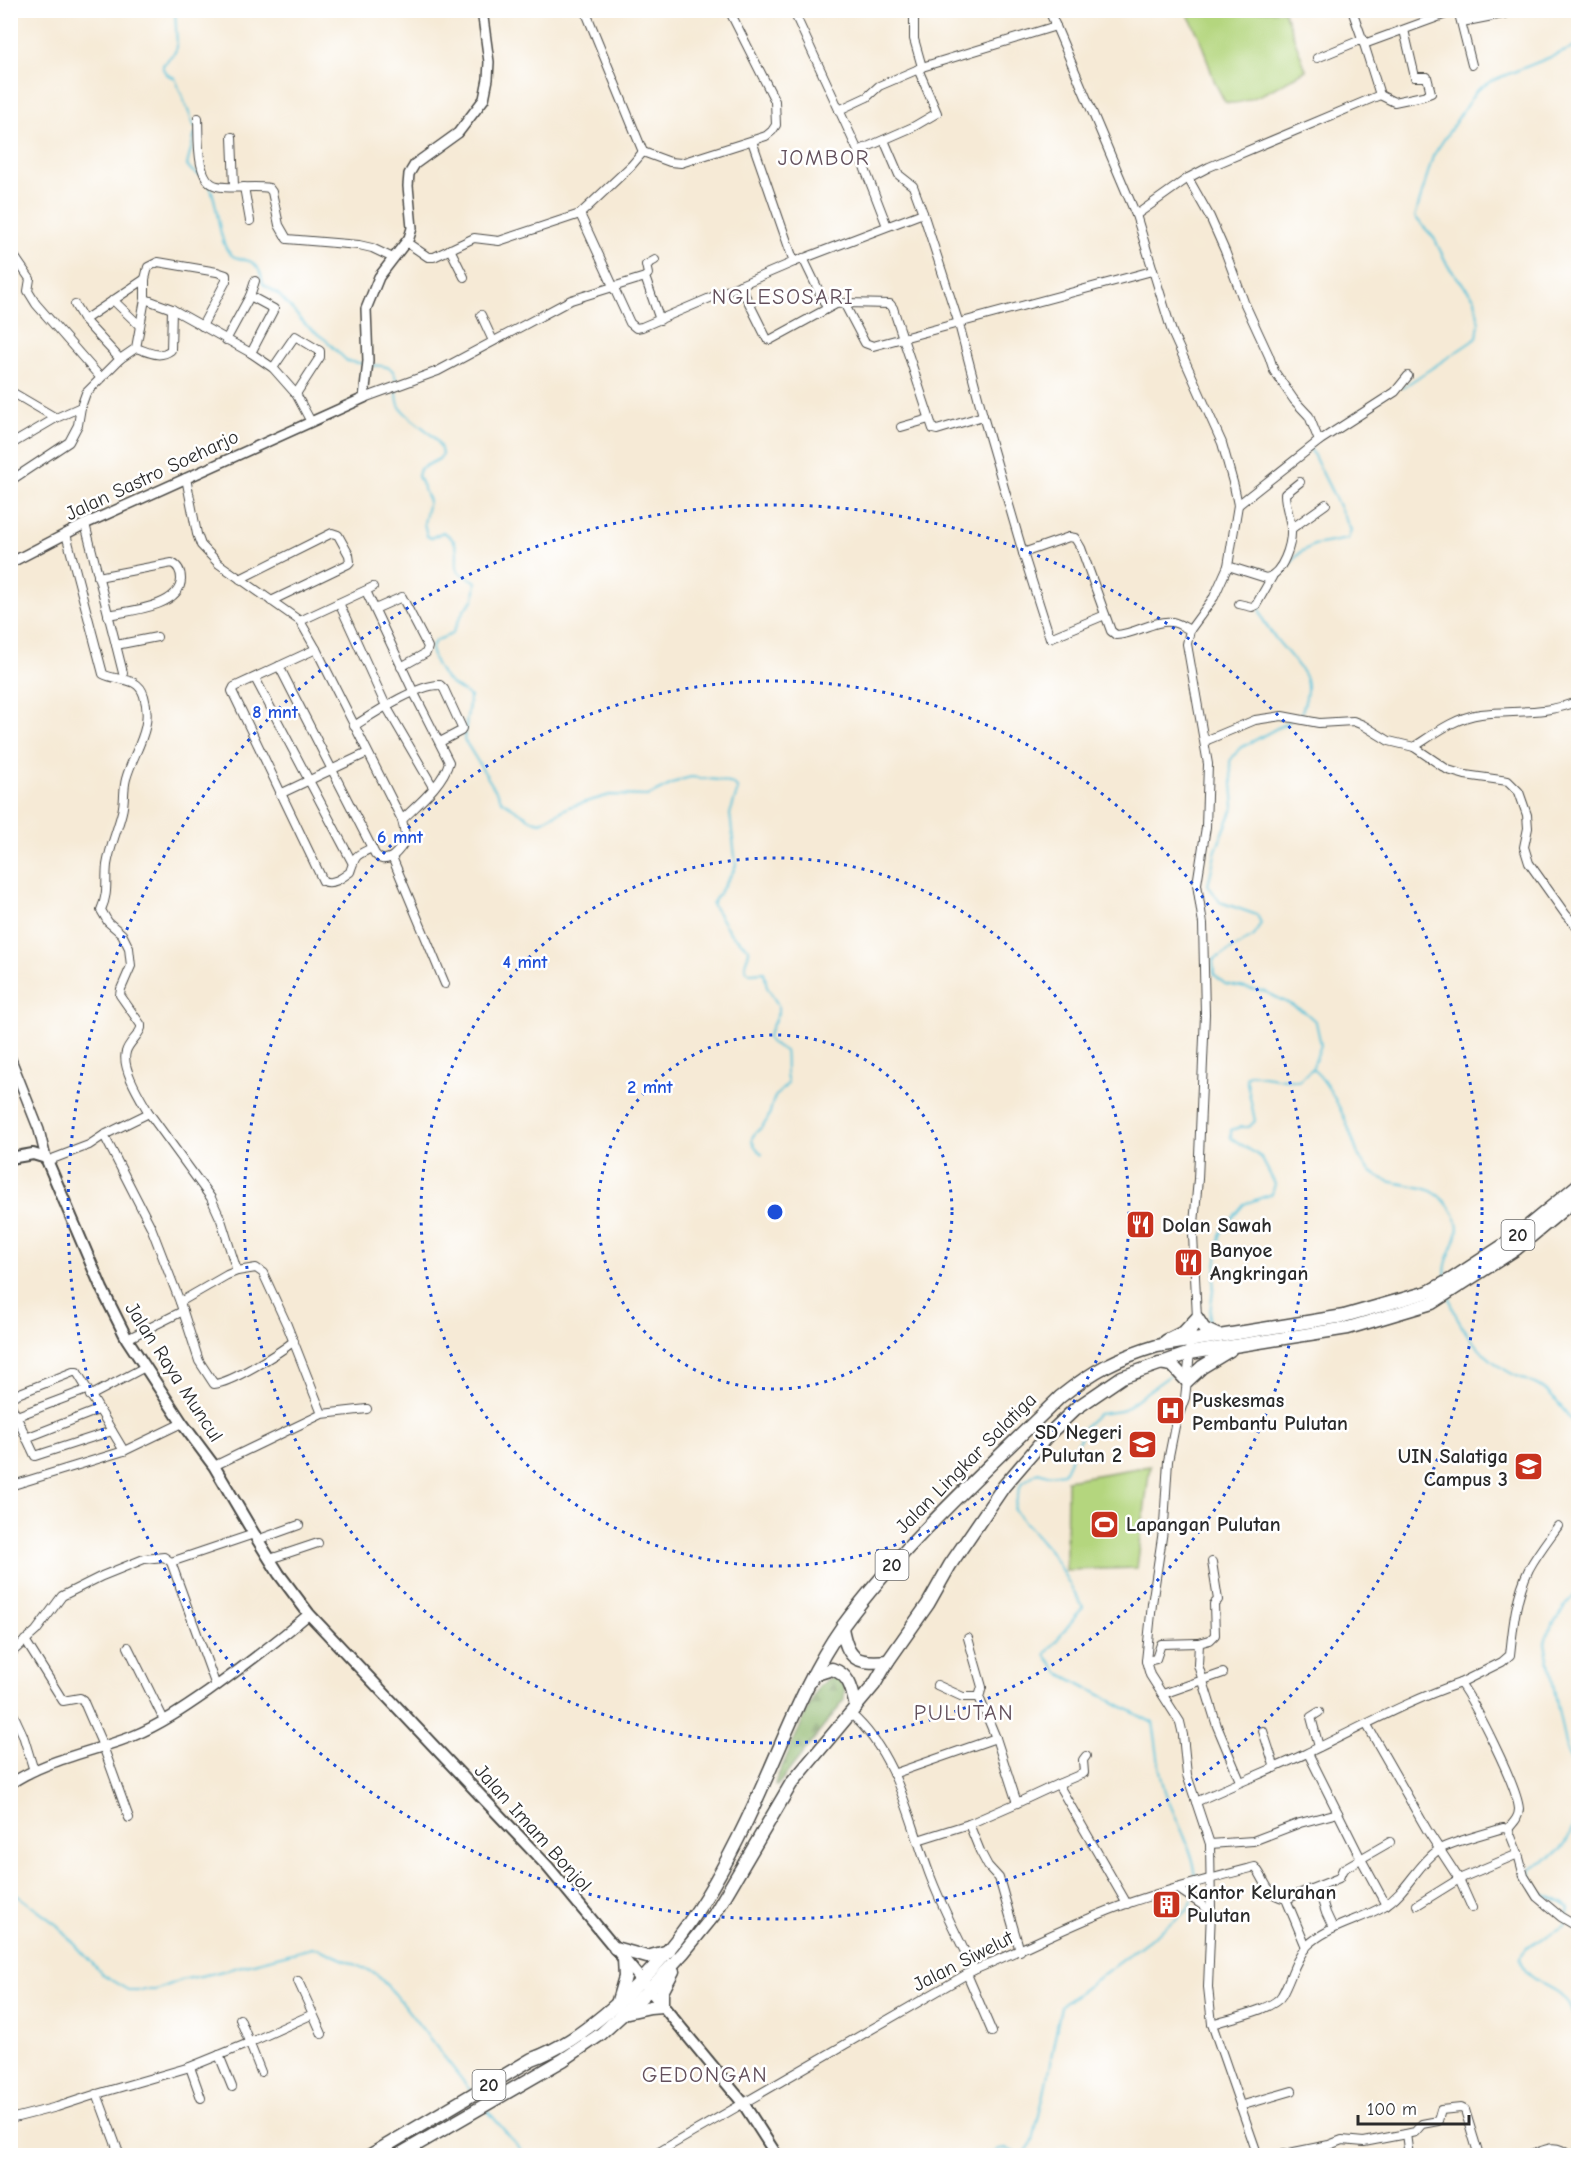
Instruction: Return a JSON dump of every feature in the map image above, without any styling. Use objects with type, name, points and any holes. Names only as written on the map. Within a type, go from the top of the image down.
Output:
[{"type":"highway","name":"Jalan Lingkar Salatiga","points":[[1455,1284],[1578,1185]]},
{"type":"highway","name":"Jalan Lingkar Salatiga","points":[[646,1985],[701,1908],[731,1856],[813,1675],[842,1628],[895,1561],[1060,1397],[1088,1375],[1131,1354],[1157,1346],[1240,1345],[1348,1328],[1430,1297],[1516,1249],[1578,1197]]},
{"type":"highway","name":"Jalan Lingkar Salatiga","points":[[401,2155],[601,2034],[619,2010],[683,1953],[714,1915],[791,1784],[874,1685],[928,1604],[950,1565],[1004,1486],[1047,1436],[1075,1409],[1107,1385],[1122,1377],[1219,1336],[1393,1310]]},
{"type":"highway","points":[[1157,1346],[1184,1332],[1197,1318],[1204,1329],[1219,1336]]},
{"type":"highway","points":[[1158,1363],[1172,1365],[1187,1381],[1215,1358],[1240,1345]]},
{"type":"highway","points":[[842,1628],[848,1652],[853,1658],[872,1663],[888,1661]]},
{"type":"highway","points":[[813,1675],[832,1669],[846,1676],[851,1684],[853,1710]]},
{"type":"highway","points":[[615,1948],[647,1957],[669,1951]]},
{"type":"highway","points":[[624,1959],[625,1977],[619,2010],[662,2006],[666,1982],[683,1953]]},
{"type":"highway","name":"Jalan Lingkar Salatiga","points":[[369,2156],[532,2060],[554,2051],[619,2010]]},
{"type":"main road","points":[[10,1158],[33,1154],[46,1160]]},
{"type":"main road","name":"Jalan Raya Muncul","points":[[46,1160],[102,1289],[127,1339],[182,1424],[214,1466],[255,1537]]},
{"type":"main road","name":"Jalan Imam Bonjol","points":[[255,1537],[309,1614],[548,1867],[743,2103],[777,2156]]},
{"type":"street","points":[[482,10],[489,62],[484,99],[458,133],[415,164],[409,174],[412,228],[406,242],[380,277],[367,302],[365,339],[367,366],[364,398],[438,371],[571,300],[645,277],[648,274],[646,266],[656,260]]},
{"type":"street","points":[[585,10],[643,152],[670,162],[681,163],[752,141],[772,131],[776,125],[776,101],[729,10]]},
{"type":"street","points":[[793,10],[858,151],[886,226]]},
{"type":"street","points":[[858,151],[913,128],[937,113],[920,68],[914,39],[914,10]]},
{"type":"street","points":[[1352,10],[1380,95],[1394,102],[1431,93],[1427,77],[1415,77],[1404,30]]},
{"type":"street","points":[[1317,58],[1457,10],[1472,65]]},
{"type":"street","points":[[1462,22],[1523,10]]},
{"type":"street","points":[[1051,11],[1136,215],[1172,332],[1222,443],[1238,505],[1228,566],[1214,597],[1190,630],[1187,645],[1208,764],[1206,827],[1197,884],[1203,924],[1205,1014],[1198,1179],[1193,1235],[1197,1318],[1190,1347],[1185,1398],[1175,1425],[1168,1461],[1164,1524],[1146,1661],[1150,1675],[1180,1722],[1187,1775],[1210,1844],[1211,1911],[1208,1987],[1212,2024],[1258,2156]]},
{"type":"street","points":[[839,110],[867,97],[879,86],[920,68],[1056,26]]},
{"type":"street","points":[[1136,215],[1188,178],[1209,167],[1380,95]]},
{"type":"street","points":[[198,118],[199,155],[206,177],[215,186],[265,187],[272,192],[279,225],[286,239],[359,245],[372,248],[393,258]]},
{"type":"street","points":[[232,137],[234,186]]},
{"type":"street","points":[[884,140],[899,175],[913,186],[923,213],[959,324],[983,416],[1048,637],[1052,638],[1106,615]]},
{"type":"street","points":[[752,141],[794,262]]},
{"type":"street","points":[[406,242],[428,257],[434,257],[477,237],[492,242],[499,241],[580,214],[643,152]]},
{"type":"street","points":[[1188,178],[1225,250],[1244,302],[1274,370],[1294,400],[1310,416],[1319,441]]},
{"type":"street","points":[[244,187],[250,220]]},
{"type":"street","points":[[580,214],[630,323],[636,328],[660,320],[803,258],[923,213]]},
{"type":"street","points":[[450,249],[464,277]]},
{"type":"street","points":[[10,250],[30,279],[28,291],[36,304],[100,377]]},
{"type":"street","points":[[803,258],[827,308]]},
{"type":"street","points":[[10,481],[69,442],[78,425],[86,393],[120,359],[136,348],[148,267],[158,262],[226,275],[226,281],[202,326]]},
{"type":"street","points":[[843,303],[867,344],[873,346],[1152,271]]},
{"type":"street","points":[[645,277],[660,320]]},
{"type":"street","points":[[84,320],[145,279]]},
{"type":"street","points":[[226,340],[250,296],[255,281]]},
{"type":"street","points":[[740,285],[767,339],[770,340],[827,308],[843,303],[890,304],[935,431],[983,416]]},
{"type":"street","points":[[250,296],[274,309],[250,353]]},
{"type":"street","points":[[145,299],[172,309],[273,368],[296,394],[310,420]]},
{"type":"street","points":[[113,300],[140,326]]},
{"type":"street","points":[[75,305],[84,320],[120,359]]},
{"type":"street","points":[[136,348],[158,356],[171,350],[172,309]]},
{"type":"street","points":[[481,315],[493,341]]},
{"type":"street","points":[[273,368],[295,336],[320,351],[320,357],[296,394]]},
{"type":"street","points":[[1238,505],[1319,441],[1395,392],[1408,376]]},
{"type":"street","points":[[10,391],[56,418]]},
{"type":"street","name":"Jalan Sastro Soeharjo","points":[[10,563],[85,524],[273,440],[310,420],[364,398]]},
{"type":"street","points":[[10,445],[56,418],[81,407]]},
{"type":"street","points":[[901,427],[930,419]]},
{"type":"street","points":[[186,478],[201,545],[219,564],[300,621],[316,649],[402,820],[406,835],[404,846],[392,857],[379,859],[372,848],[279,666]]},
{"type":"street","points":[[1239,604],[1252,607],[1256,605],[1272,577],[1278,572],[1287,550],[1291,529],[1284,494],[1300,482]]},
{"type":"street","points":[[1291,529],[1326,504]]},
{"type":"street","points":[[85,524],[123,673]]},
{"type":"street","points":[[240,579],[332,533],[338,535],[349,555],[348,564],[271,601]]},
{"type":"street","points":[[66,534],[102,674],[130,680],[138,685],[144,694],[146,707],[146,733],[126,780],[122,812],[117,823],[107,866],[108,889],[102,910],[108,922],[122,934],[129,948],[131,966],[120,995],[141,1028],[126,1050],[124,1059],[131,1079],[149,1113],[211,1198],[221,1220],[237,1271]]},
{"type":"street","points":[[1023,553],[1069,537],[1075,538],[1081,548],[1111,631],[1116,635],[1167,622],[1190,630]]},
{"type":"street","points":[[98,577],[172,563],[179,570],[181,581],[179,587],[161,603],[108,615]]},
{"type":"street","points":[[1228,566],[1266,578],[1272,577]]},
{"type":"street","points":[[300,621],[370,589],[375,609],[401,667],[440,742],[449,765],[433,787],[402,820]]},
{"type":"street","points":[[375,609],[402,597],[428,647],[426,653],[401,667]]},
{"type":"street","points":[[339,603],[386,706],[433,787]]},
{"type":"street","points":[[116,645],[157,638]]},
{"type":"street","points":[[316,649],[234,687],[232,691],[323,881],[331,883],[342,878],[350,872],[356,856],[372,848]]},
{"type":"street","points":[[255,678],[352,862]]},
{"type":"street","points":[[354,726],[386,706],[435,685],[444,689],[462,728],[440,742]]},
{"type":"street","points":[[1414,747],[1468,717],[1480,714],[1548,710],[1578,701]]},
{"type":"street","points":[[1205,741],[1255,720],[1282,716],[1319,723],[1353,721],[1389,741],[1414,747],[1448,770],[1465,775],[1508,781],[1519,792],[1527,815],[1528,828],[1524,847],[1526,855],[1539,879],[1578,928]]},
{"type":"street","points":[[280,794],[367,753]]},
{"type":"street","points":[[392,857],[445,984]]},
{"type":"street","points":[[10,1057],[39,1130],[46,1160],[89,1145],[149,1113]]},
{"type":"street","points":[[104,1135],[151,1227],[180,1302],[199,1360],[214,1384],[236,1375],[294,1341]]},
{"type":"street","points":[[180,1302],[237,1271],[256,1269],[263,1273],[294,1341],[322,1414]]},
{"type":"street","points":[[127,1339],[183,1311]]},
{"type":"street","points":[[16,1416],[88,1393],[145,1367]]},
{"type":"street","points":[[10,1397],[77,1372],[124,1450]]},
{"type":"street","points":[[10,1403],[33,1454],[36,1456],[112,1431]]},
{"type":"street","points":[[214,1466],[322,1414],[367,1408]]},
{"type":"street","points":[[26,1438],[98,1410]]},
{"type":"street","points":[[10,1486],[124,1450],[182,1424]]},
{"type":"street","points":[[171,1562],[299,1525]]},
{"type":"street","points":[[1196,1802],[1308,1753],[1502,1662],[1510,1655],[1514,1620],[1525,1580],[1530,1568],[1558,1526]]},
{"type":"street","points":[[270,1559],[318,1543]]},
{"type":"street","points":[[10,1654],[36,1631],[62,1596],[144,1558],[164,1557],[171,1562],[216,1686]]},
{"type":"street","points":[[1146,1661],[1156,1659],[1161,1644],[1199,1643],[1210,1640],[1215,1635],[1214,1604],[1218,1600],[1212,1562]]},
{"type":"street","points":[[10,1784],[34,1771],[134,1736],[164,1720],[255,1659],[309,1614]]},
{"type":"street","points":[[968,1638],[982,1687],[979,1697],[996,1738],[1017,1803]]},
{"type":"street","points":[[26,1640],[63,1701],[83,1699],[129,1818]]},
{"type":"street","points":[[1199,1643],[1197,1660],[1217,1726],[1240,1781]]},
{"type":"street","points":[[128,1647],[164,1720]]},
{"type":"street","points":[[1163,1694],[1223,1673]]},
{"type":"street","points":[[1460,1683],[1483,1724],[1514,1793],[1519,1809],[1518,1816],[1508,1829]]},
{"type":"street","points":[[937,1684],[963,1697],[979,1697]]},
{"type":"street","points":[[10,1707],[23,1735],[34,1771]]},
{"type":"street","points":[[853,1710],[882,1750],[893,1774],[992,2032]]},
{"type":"street","points":[[1319,1713],[1311,1717],[1319,1747]]},
{"type":"street","points":[[1368,1725],[1439,1849],[1459,1879],[1472,1908]]},
{"type":"street","points":[[1263,1731],[1275,1768]]},
{"type":"street","points":[[893,1774],[996,1738]]},
{"type":"street","points":[[1308,1753],[1386,1905]]},
{"type":"street","points":[[918,1840],[969,1824],[1084,1773],[1083,1760],[1086,1756]]},
{"type":"street","points":[[1058,1784],[1127,1904]]},
{"type":"street","points":[[1210,1844],[1253,1841],[1289,1826],[1338,1813]]},
{"type":"street","points":[[969,1824],[988,1866],[999,1878],[1020,1951]]},
{"type":"street","points":[[1212,2024],[1278,2001],[1306,1947],[1333,1928],[1386,1905],[1439,1849],[1503,1828],[1508,1829]]},
{"type":"street","points":[[1508,1829],[1524,1876],[1537,1897],[1561,1917],[1578,1927]]},
{"type":"street","points":[[1306,1947],[1286,1899],[1339,1878],[1343,1869],[1390,1842]]},
{"type":"street","points":[[1417,1905],[1459,1879],[1518,1854]]},
{"type":"street","name":"Jalan Siwelut","points":[[652,2156],[970,1972],[1053,1934],[1127,1904],[1210,1878],[1255,1867],[1269,1891],[1275,1896],[1286,1899]]},
{"type":"street","points":[[1318,1887],[1333,1928]]},
{"type":"street","points":[[1177,1888],[1211,1911]]},
{"type":"street","points":[[298,1981],[322,2034]]},
{"type":"street","points":[[10,2119],[190,2067],[313,2014]]},
{"type":"street","points":[[240,2019],[261,2072]]},
{"type":"street","points":[[219,2055],[232,2087]]},
{"type":"street","points":[[190,2067],[201,2097]]},
{"type":"street","points":[[1240,2106],[1292,2091]]},
{"type":"street","points":[[97,2094],[120,2156]]},
{"type":"street","points":[[1274,2156],[1329,2145],[1342,2140],[1364,2142],[1415,2132],[1422,2124],[1437,2121],[1441,2110],[1463,2108],[1479,2156]]},
{"type":"street","points":[[1406,2134],[1409,2156]]},
{"type":"street","points":[[1528,2156],[1556,2147],[1562,2148],[1569,2156]]},
{"type":"green space","points":[[1186,11],[1284,11],[1306,70],[1254,98],[1233,103],[1225,102],[1215,83],[1199,36]]},
{"type":"green space","name":"Lapangan Pulutan","points":[[1150,1466],[1137,1568],[1066,1570],[1067,1480]]},
{"type":"green space","points":[[835,1677],[845,1687],[844,1701],[777,1786],[775,1785],[818,1687],[829,1678]]},
{"type":"waterway","points":[[10,17],[13,10]]},
{"type":"waterway","points":[[175,10],[177,47],[163,65],[163,69],[175,78],[195,128]]},
{"type":"waterway","points":[[1402,388],[1477,338],[1479,323],[1475,299],[1448,266],[1434,238],[1415,217],[1433,156],[1476,91],[1491,81],[1578,46]]},
{"type":"waterway","points":[[195,133],[187,165],[192,171],[202,176]]},
{"type":"waterway","points":[[209,184],[223,240],[231,254],[257,266],[263,284],[279,295],[306,325],[327,341],[347,361],[365,364]]},
{"type":"waterway","points":[[370,365],[385,366],[392,370],[396,378],[400,407],[431,435],[440,447],[442,455],[439,459],[420,469],[418,476],[429,501],[424,523],[427,536],[431,538],[443,532],[450,537],[456,548],[459,572],[476,582],[474,599],[464,610],[452,634],[435,641],[431,649],[436,665],[446,679],[470,697],[464,740],[502,801],[532,820],[541,822],[569,807],[610,795],[648,796],[691,777],[718,780],[733,784],[738,789],[730,814],[736,865],[712,904],[730,933],[749,949],[746,970],[750,973],[764,972],[767,987],[778,1005],[778,1013],[767,1038],[785,1051],[788,1083],[775,1097],[767,1120],[753,1135],[753,1142],[762,1154]]},
{"type":"waterway","points":[[1271,585],[1301,552],[1314,545],[1348,539],[1351,530],[1311,450]]},
{"type":"waterway","points":[[1260,605],[1264,622],[1305,677],[1306,696],[1301,714],[1298,716]]},
{"type":"waterway","points":[[1209,1321],[1220,1236],[1223,1229],[1244,1204],[1272,1194],[1275,1184],[1261,1157],[1231,1138],[1231,1130],[1249,1127],[1255,1121],[1246,1078],[1250,1074],[1298,1081],[1312,1069],[1321,1045],[1316,1022],[1305,1012],[1266,992],[1225,984],[1214,974],[1213,960],[1254,936],[1261,923],[1257,915],[1220,902],[1208,885],[1216,850],[1234,806],[1230,761],[1239,749],[1290,721]]},
{"type":"waterway","points":[[1312,1069],[1324,1081],[1335,1099],[1359,1157],[1367,1168],[1378,1177],[1424,1188],[1446,1202],[1458,1224],[1456,1239],[1445,1269],[1446,1277]]},
{"type":"waterway","points":[[1450,1298],[1463,1329],[1486,1356],[1516,1376],[1543,1389],[1578,1428]]},
{"type":"waterway","points":[[1169,1376],[1121,1411],[1098,1414],[1086,1425],[1064,1473],[1048,1475],[1038,1472],[1021,1484],[1014,1510],[1050,1551],[1083,1607],[1045,1655],[1059,1673],[1153,1723],[1164,1788],[1186,1841],[1195,1870],[1196,1883],[1193,1896]]},
{"type":"waterway","points":[[1578,1592],[1554,1623],[1545,1643],[1565,1744],[1578,1781]]},
{"type":"waterway","points":[[1567,1917],[1569,1908],[1537,1891],[1530,1878],[1531,1868],[1563,1847],[1578,1817]]},
{"type":"waterway","points":[[10,1890],[57,1925],[104,1976],[128,1990],[156,1990],[181,1980],[312,1948],[375,1973],[395,1994],[470,2090]]},
{"type":"waterway","points":[[1023,2156],[1033,2141],[1061,2006],[1187,1911],[1191,1901]]},
{"type":"waterway","points":[[1565,1923],[1564,1926],[1525,1949],[1519,1957],[1521,1964],[1529,1974],[1561,1994],[1565,1999],[1571,2009],[1578,2032]]},
{"type":"waterway","points":[[487,2110],[526,2156]]},
{"type":"waterway","points":[[1572,2156],[1578,2136]]},
{"type":"waterway","points":[[992,2156],[996,2151],[1006,2149],[1022,2155]]},
{"type":"place","name":"Dolan Sawah","points":[[1141,1225]]},
{"type":"place","name":"Banyoe Angkringan","points":[[1189,1262]]},
{"type":"place","name":"Puskesmas Pembantu Pulutan","points":[[1171,1411]]},
{"type":"place","name":"SD Negeri Pulutan 2","points":[[1143,1444]]},
{"type":"place","name":"UIN Salatiga Campus 3","points":[[1529,1467]]},
{"type":"place","name":"Lapangan Pulutan","points":[[1105,1524]]},
{"type":"place","name":"Kantor Kelurahan Pulutan","points":[[1166,1904]]},
{"type":"district","name":"JOMBOR","points":[[824,158]]},
{"type":"district","name":"NGLESOSARI","points":[[783,297]]},
{"type":"district","name":"PULUTAN","points":[[964,1713]]},
{"type":"district","name":"GEDONGAN","points":[[705,2075]]}]
